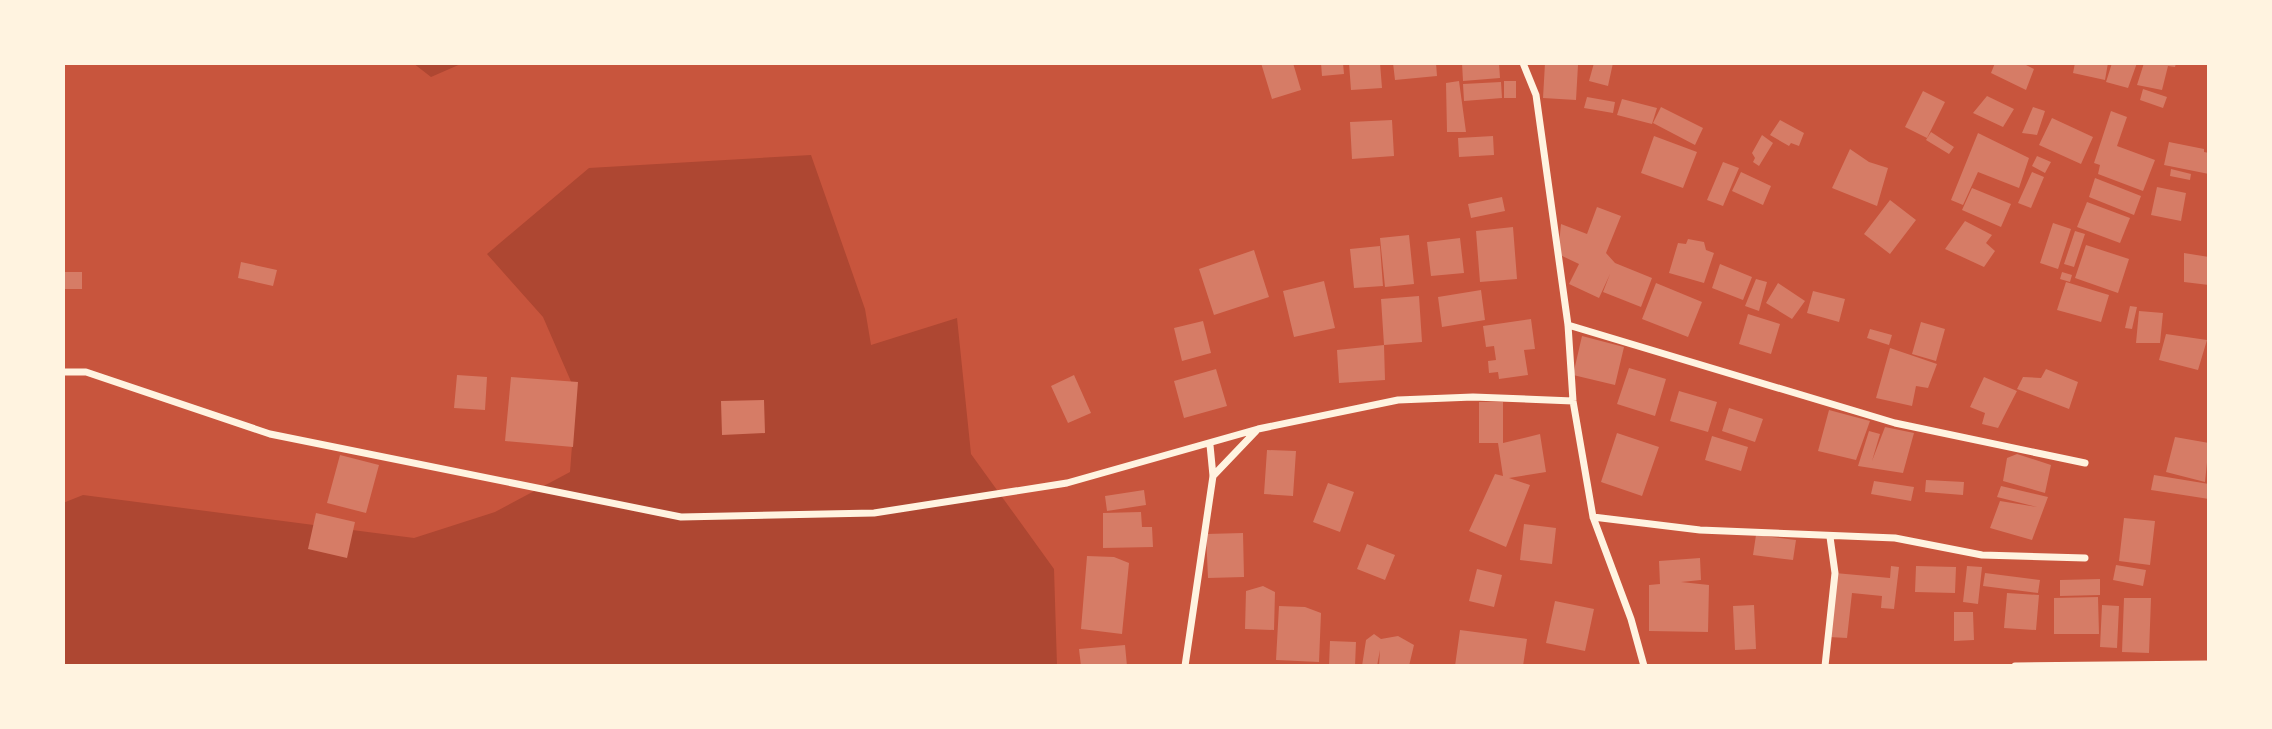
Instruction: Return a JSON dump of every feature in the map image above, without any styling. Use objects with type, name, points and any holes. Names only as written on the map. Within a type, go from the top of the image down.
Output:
[{"type":"street","points":[[1523,63],[1536,95],[1568,326],[1573,401],[1593,517],[1632,619],[1644,666]]},
{"type":"street","points":[[1568,326],[1895,423],[2085,463]]},
{"type":"street","points":[[63,372],[86,372],[270,433],[681,517],[874,513],[1067,483],[1210,445],[1258,429],[1398,400],[1473,397],[1573,401]]},
{"type":"street","points":[[1213,476],[1258,429]]},
{"type":"street","points":[[1185,666],[1213,476],[1210,445]]},
{"type":"street","points":[[1593,517],[1700,530],[1895,538],[1982,555],[2085,558]]},
{"type":"street","points":[[1825,666],[1835,573],[1830,537]]},
{"type":"street","points":[[2015,666],[2209,664]]},
{"type":"shaded area","points":[[413,63],[463,63],[431,77]]},
{"type":"shaded area","points":[[811,155],[865,309],[871,345],[957,318],[971,454],[1054,569],[1057,666],[63,666],[63,503],[83,495],[414,538],[495,512],[570,472],[576,393],[543,317],[487,254],[589,168]]},
{"type":"building","points":[[1261,63],[1293,63],[1301,90],[1272,99]]},
{"type":"building","points":[[1321,63],[1343,63],[1344,74],[1322,76]]},
{"type":"building","points":[[1349,63],[1380,63],[1382,88],[1351,90]]},
{"type":"building","points":[[1393,63],[1436,63],[1437,76],[1395,80]]},
{"type":"building","points":[[1462,63],[1499,63],[1500,78],[1463,81]]},
{"type":"building","points":[[1545,63],[1578,65],[1576,100],[1543,98]]},
{"type":"building","points":[[1594,63],[1613,63],[1608,86],[1589,81]]},
{"type":"building","points":[[1995,63],[2022,63],[2034,69],[2026,90],[1991,73]]},
{"type":"building","points":[[2075,63],[2108,63],[2105,80],[2073,73]]},
{"type":"building","points":[[2112,63],[2137,63],[2128,88],[2106,82]]},
{"type":"building","points":[[2144,63],[2176,63],[2175,67],[2168,66],[2162,90],[2137,85]]},
{"type":"building","points":[[1459,81],[1466,132],[1447,132],[1446,83]]},
{"type":"building","points":[[1504,81],[1516,81],[1516,98],[1504,98]]},
{"type":"building","points":[[1501,82],[1502,98],[1464,101],[1463,84]]},
{"type":"building","points":[[2143,89],[2167,97],[2163,108],[2140,100]]},
{"type":"building","points":[[1923,91],[1945,102],[1927,138],[1905,127]]},
{"type":"building","points":[[1987,96],[2014,109],[2003,127],[1973,113]]},
{"type":"building","points":[[1587,97],[1615,102],[1613,113],[1584,108]]},
{"type":"building","points":[[1622,99],[1657,108],[1652,124],[1617,115]]},
{"type":"building","points":[[1661,107],[1703,128],[1695,145],[1653,123]]},
{"type":"building","points":[[2033,107],[2045,111],[2037,135],[2022,133]]},
{"type":"building","points":[[2111,111],[2127,117],[2117,146],[2155,160],[2143,191],[2098,174],[2100,165],[2094,163]]},
{"type":"building","points":[[2052,118],[2093,137],[2081,164],[2039,145]]},
{"type":"building","points":[[1392,120],[1394,156],[1352,159],[1350,122]]},
{"type":"building","points":[[1780,120],[1804,133],[1799,146],[1791,143],[1789,146],[1770,135]]},
{"type":"building","points":[[1931,132],[1954,147],[1949,154],[1926,140]]},
{"type":"building","points":[[1978,133],[2029,158],[2019,188],[1978,172],[1963,205],[1951,200]]},
{"type":"building","points":[[1762,135],[1773,143],[1759,166],[1753,162],[1755,158],[1752,153]]},
{"type":"building","points":[[1493,136],[1494,155],[1459,157],[1458,138]]},
{"type":"building","points":[[1654,136],[1697,152],[1683,188],[1641,173]]},
{"type":"building","points":[[2169,142],[2204,149],[2204,152],[2209,153],[2209,174],[2164,165]]},
{"type":"building","points":[[1850,149],[1869,162],[1888,168],[1877,206],[1832,188]]},
{"type":"building","points":[[2037,156],[2051,162],[2045,173],[2032,166]]},
{"type":"building","points":[[1723,162],[1739,168],[1723,206],[1707,200]]},
{"type":"building","points":[[2171,169],[2191,174],[2190,180],[2170,176]]},
{"type":"building","points":[[1741,172],[1771,186],[1763,205],[1732,191]]},
{"type":"building","points":[[2032,172],[2044,177],[2031,208],[2018,203]]},
{"type":"building","points":[[2095,178],[2141,196],[2134,215],[2089,197]]},
{"type":"building","points":[[2157,187],[2186,193],[2181,221],[2151,215]]},
{"type":"building","points":[[1972,188],[2011,204],[2001,227],[1962,210]]},
{"type":"building","points":[[1502,197],[1505,211],[1471,218],[1468,204]]},
{"type":"building","points":[[1890,200],[1916,220],[1890,254],[1864,234]]},
{"type":"building","points":[[2087,202],[2130,218],[2120,243],[2077,227]]},
{"type":"building","points":[[1597,207],[1621,216],[1606,253],[1615,263],[1652,278],[1641,307],[1603,292],[1610,274],[1599,298],[1569,284],[1579,264],[1558,254],[1561,224],[1587,234]]},
{"type":"building","points":[[1965,221],[1992,235],[1986,243],[1995,251],[1984,267],[1945,249]]},
{"type":"building","points":[[2053,223],[2071,229],[2058,269],[2040,263]]},
{"type":"building","points":[[1513,227],[1517,279],[1480,282],[1476,231]]},
{"type":"building","points":[[2075,231],[2085,234],[2074,267],[2064,264]]},
{"type":"building","points":[[1409,235],[1414,284],[1385,287],[1380,238]]},
{"type":"building","points":[[1460,238],[1464,273],[1431,276],[1427,242]]},
{"type":"building","points":[[1688,239],[1704,242],[1706,250],[1714,253],[1704,283],[1669,273],[1678,243],[1686,244]]},
{"type":"building","points":[[2086,245],[2129,259],[2118,293],[2075,278]]},
{"type":"building","points":[[1380,246],[1383,286],[1354,288],[1350,249]]},
{"type":"building","points":[[1254,250],[1269,297],[1214,315],[1199,269]]},
{"type":"building","points":[[2184,253],[2209,257],[2209,285],[2184,282]]},
{"type":"building","points":[[241,262],[277,270],[273,286],[238,278]]},
{"type":"building","points":[[1720,264],[1752,277],[1743,300],[1712,288]]},
{"type":"building","points":[[63,272],[82,272],[82,289],[63,289]]},
{"type":"building","points":[[2062,272],[2072,275],[2070,282],[2060,279]]},
{"type":"building","points":[[1756,279],[1767,282],[1759,311],[1745,306]]},
{"type":"building","points":[[1324,281],[1335,328],[1294,337],[1283,291]]},
{"type":"building","points":[[2066,282],[2109,295],[2101,322],[2057,310]]},
{"type":"building","points":[[1656,283],[1702,302],[1688,337],[1642,319]]},
{"type":"building","points":[[1778,283],[1805,301],[1792,319],[1766,303]]},
{"type":"building","points":[[1481,290],[1485,320],[1442,327],[1438,297]]},
{"type":"building","points":[[1813,291],[1845,299],[1839,322],[1807,313]]},
{"type":"building","points":[[1419,296],[1422,342],[1384,345],[1381,299]]},
{"type":"building","points":[[2130,306],[2137,307],[2132,329],[2125,328]]},
{"type":"building","points":[[2139,311],[2163,313],[2160,343],[2136,343]]},
{"type":"building","points":[[1748,314],[1780,324],[1771,354],[1739,344]]},
{"type":"building","points":[[1531,319],[1535,349],[1524,350],[1528,375],[1499,379],[1498,372],[1489,373],[1488,361],[1496,360],[1494,346],[1486,347],[1483,326]]},
{"type":"building","points":[[1203,321],[1211,353],[1182,361],[1174,328]]},
{"type":"building","points":[[1921,322],[1945,329],[1936,361],[1912,354]]},
{"type":"building","points":[[1870,329],[1892,335],[1889,345],[1867,338]]},
{"type":"building","points":[[2166,334],[2207,340],[2198,370],[2159,360]]},
{"type":"building","points":[[1582,336],[1624,347],[1615,385],[1573,375]]},
{"type":"building","points":[[1384,345],[1385,380],[1339,383],[1337,350]]},
{"type":"building","points":[[1890,348],[1937,364],[1928,388],[1916,386],[1912,406],[1876,398]]},
{"type":"building","points":[[1629,368],[1666,379],[1655,416],[1617,404]]},
{"type":"building","points":[[1216,369],[1227,406],[1184,418],[1174,381]]},
{"type":"building","points":[[2046,369],[2078,382],[2069,409],[2017,389],[2023,377],[2041,378]]},
{"type":"building","points":[[457,375],[487,377],[485,410],[454,408]]},
{"type":"building","points":[[1074,375],[1091,413],[1068,423],[1051,386]]},
{"type":"building","points":[[511,377],[578,382],[573,447],[505,441]]},
{"type":"building","points":[[1984,377],[2017,391],[1998,428],[1982,424],[1985,413],[1970,407]]},
{"type":"building","points":[[1679,391],[1717,402],[1708,432],[1670,421]]},
{"type":"building","points":[[764,400],[765,433],[722,435],[721,401]]},
{"type":"building","points":[[1479,402],[1503,402],[1503,443],[1540,434],[1546,472],[1509,478],[1530,485],[1506,547],[1469,531],[1495,474],[1503,476],[1498,443],[1479,443]]},
{"type":"building","points":[[1729,408],[1763,419],[1755,442],[1722,431]]},
{"type":"building","points":[[1829,410],[1870,421],[1856,460],[1818,451]]},
{"type":"building","points":[[1885,427],[1914,433],[1903,473],[1858,466],[1869,431],[1880,434],[1872,461]]},
{"type":"building","points":[[1617,433],[1659,447],[1642,496],[1601,482]]},
{"type":"building","points":[[1712,436],[1748,447],[1741,471],[1705,460]]},
{"type":"building","points":[[2175,437],[2209,443],[2205,482],[2166,472]]},
{"type":"building","points":[[1267,450],[1296,451],[1293,496],[1264,494]]},
{"type":"building","points":[[2017,454],[2051,465],[2045,493],[2003,481],[2007,458]]},
{"type":"building","points":[[340,455],[379,465],[366,513],[327,503]]},
{"type":"building","points":[[2154,475],[2209,484],[2209,499],[2151,490]]},
{"type":"building","points":[[1926,480],[1964,482],[1963,495],[1925,492]]},
{"type":"building","points":[[1874,481],[1914,487],[1911,501],[1871,494]]},
{"type":"building","points":[[1328,483],[1354,492],[1340,532],[1313,522]]},
{"type":"building","points":[[2001,486],[2048,497],[2032,540],[1990,528],[2000,501],[2037,507],[1997,497]]},
{"type":"building","points":[[1144,490],[1146,505],[1107,511],[1105,496]]},
{"type":"building","points":[[1141,512],[1142,527],[1152,527],[1153,547],[1103,548],[1103,513]]},
{"type":"building","points":[[316,513],[355,522],[347,558],[308,549]]},
{"type":"building","points":[[2124,518],[2155,521],[2150,565],[2119,561]]},
{"type":"building","points":[[1524,524],[1556,528],[1552,564],[1520,560]]},
{"type":"building","points":[[1243,533],[1244,577],[1208,578],[1206,534]]},
{"type":"building","points":[[1756,535],[1796,540],[1793,560],[1753,555]]},
{"type":"building","points":[[1367,544],[1395,555],[1385,580],[1357,569]]},
{"type":"building","points":[[1087,556],[1114,557],[1129,563],[1122,634],[1081,629]]},
{"type":"building","points":[[1700,558],[1701,580],[1681,582],[1709,585],[1708,632],[1649,631],[1649,585],[1660,584],[1659,561]]},
{"type":"building","points":[[2116,565],[2146,570],[2143,586],[2113,580]]},
{"type":"building","points":[[1891,566],[1899,567],[1894,609],[1881,608],[1882,596],[1852,593],[1847,638],[1829,637],[1835,573],[1890,578]]},
{"type":"building","points":[[1916,566],[1956,567],[1955,593],[1915,592]]},
{"type":"building","points":[[1967,566],[1982,567],[1978,604],[1963,602]]},
{"type":"building","points":[[1477,569],[1502,575],[1494,607],[1469,601]]},
{"type":"building","points":[[1985,573],[2040,580],[2038,593],[1983,586]]},
{"type":"building","points":[[2100,579],[2100,595],[2060,596],[2060,580]]},
{"type":"building","points":[[1263,586],[1275,592],[1274,630],[1245,629],[1246,591]]},
{"type":"building","points":[[2007,593],[2039,595],[2036,630],[2004,628]]},
{"type":"building","points":[[2098,597],[2099,634],[2054,634],[2054,598]]},
{"type":"building","points":[[2124,598],[2151,598],[2149,653],[2122,652]]},
{"type":"building","points":[[1555,601],[1594,609],[1585,651],[1546,643]]},
{"type":"building","points":[[1754,605],[1756,649],[1735,650],[1733,606]]},
{"type":"building","points":[[2102,605],[2119,606],[2117,648],[2100,647]]},
{"type":"building","points":[[1279,606],[1305,607],[1321,613],[1319,662],[1276,660]]},
{"type":"building","points":[[1954,612],[1973,612],[1974,640],[1954,641]]},
{"type":"building","points":[[1460,630],[1527,639],[1523,666],[1455,666]]},
{"type":"building","points":[[1374,634],[1381,639],[1398,636],[1414,645],[1409,666],[1379,666],[1380,650],[1377,666],[1362,666],[1366,640]]},
{"type":"building","points":[[1330,641],[1356,642],[1355,666],[1329,666]]},
{"type":"building","points":[[1125,645],[1127,666],[1081,666],[1079,649]]}]
